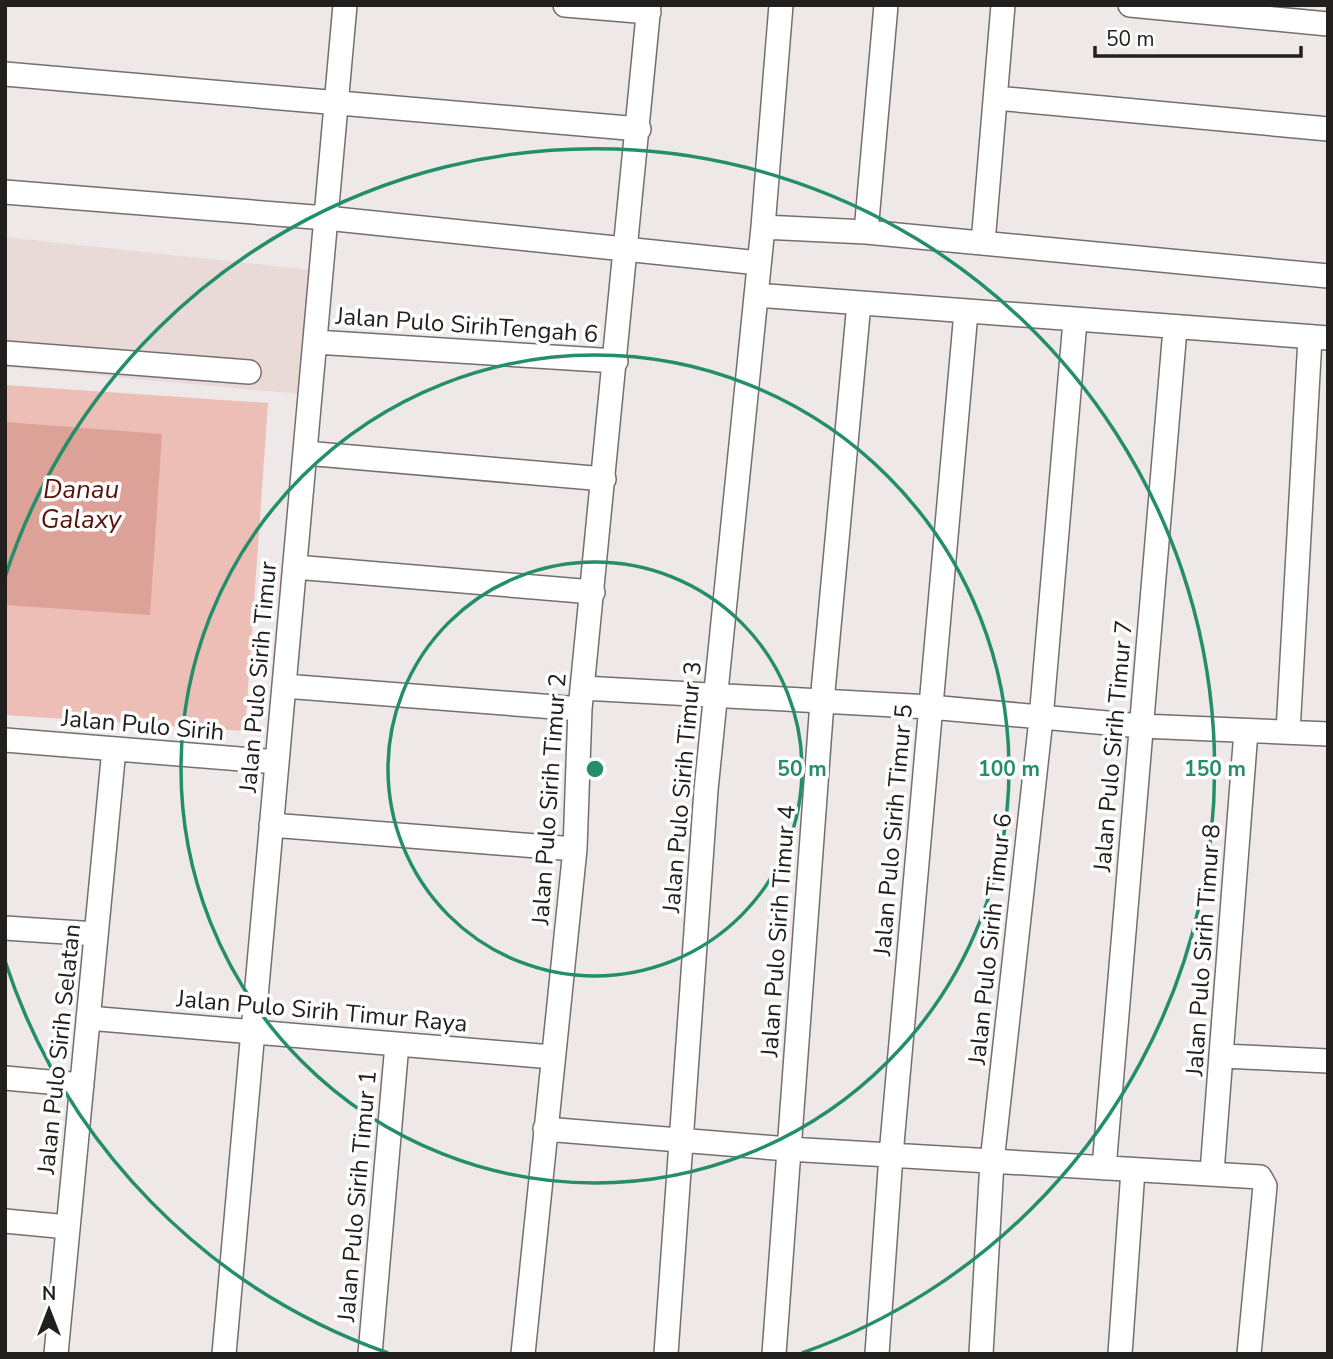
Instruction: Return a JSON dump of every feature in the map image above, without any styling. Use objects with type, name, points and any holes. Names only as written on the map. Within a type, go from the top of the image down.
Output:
[{"type":"street","name":"Jalan Pulo Sirih Timur","points":[[224,1354],[345,5]]},
{"type":"street","points":[[565,5],[649,9]]},
{"type":"street","name":"Jalan Pulo Sirih Timur 3","points":[[666,1354],[695,919],[763,227],[781,5]]},
{"type":"street","points":[[866,232],[886,5]]},
{"type":"street","points":[[983,243],[1003,5]]},
{"type":"street","points":[[1130,5],[1328,24]]},
{"type":"street","name":"Jalan Pulo Sirih Timur 2","points":[[523,1354],[575,849],[582,698],[628,248],[649,9]]},
{"type":"street","points":[[5,74],[639,129]]},
{"type":"street","points":[[996,98],[1328,129]]},
{"type":"street","points":[[5,192],[326,218],[759,263]]},
{"type":"street","points":[[763,227],[866,232],[1328,276]]},
{"type":"street","points":[[756,295],[1319,338],[1289,732]]},
{"type":"street","name":"Jalan Pulo Sirih Timur 4","points":[[774,1354],[822,702],[859,303]]},
{"type":"street","name":"Jalan Pulo Sirih Timur 5","points":[[877,1354],[891,1155],[966,312]]},
{"type":"street","name":"Jalan Pulo Sirih Timur 6","points":[[981,1354],[992,1162],[1041,719],[1075,321]]},
{"type":"street","name":"Jalan Pulo Sirih Timur 7","points":[[1104,1168],[1174,328]]},
{"type":"street","name":"Jalan Pulo SirihTengah 6","points":[[315,342],[616,361]]},
{"type":"street","points":[[5,353],[249,372]]},
{"type":"street","points":[[305,453],[604,479]]},
{"type":"street","points":[[295,567],[593,592]]},
{"type":"street","points":[[284,686],[582,698],[716,695],[930,707],[1141,726],[1328,734]]},
{"type":"street","name":"Jalan Pulo Sirih Timur 8","points":[[1212,1172],[1246,731]]},
{"type":"street","name":"Jalan Pulo Sirih","points":[[5,740],[277,762]]},
{"type":"street","name":"Jalan Pulo Sirih Selatan","points":[[55,1354],[114,749]]},
{"type":"street","points":[[271,825],[575,849]]},
{"type":"street","points":[[5,928],[96,934]]},
{"type":"street","name":"Jalan Pulo Sirih Timur Raya","points":[[88,1018],[552,1057]]},
{"type":"street","name":"Jalan Pulo Sirih Timur 1","points":[[370,1354],[397,1044]]},
{"type":"street","points":[[1222,1056],[1328,1061]]},
{"type":"street","points":[[5,1078],[82,1085]]},
{"type":"street","points":[[545,1129],[788,1149],[1255,1176],[1264,1182],[1249,1354]]},
{"type":"street","points":[[1120,1354],[1133,1170]]},
{"type":"street","points":[[5,1221],[68,1227]]},
{"type":"shaded area","points":[[5,237],[311,270],[300,394],[5,367]]},
{"type":"shaded area","points":[[5,385],[268,403],[245,731],[5,715]]},
{"type":"water","name":"Danau Galaxy","points":[[5,422],[162,434],[150,615],[5,605]]}]
